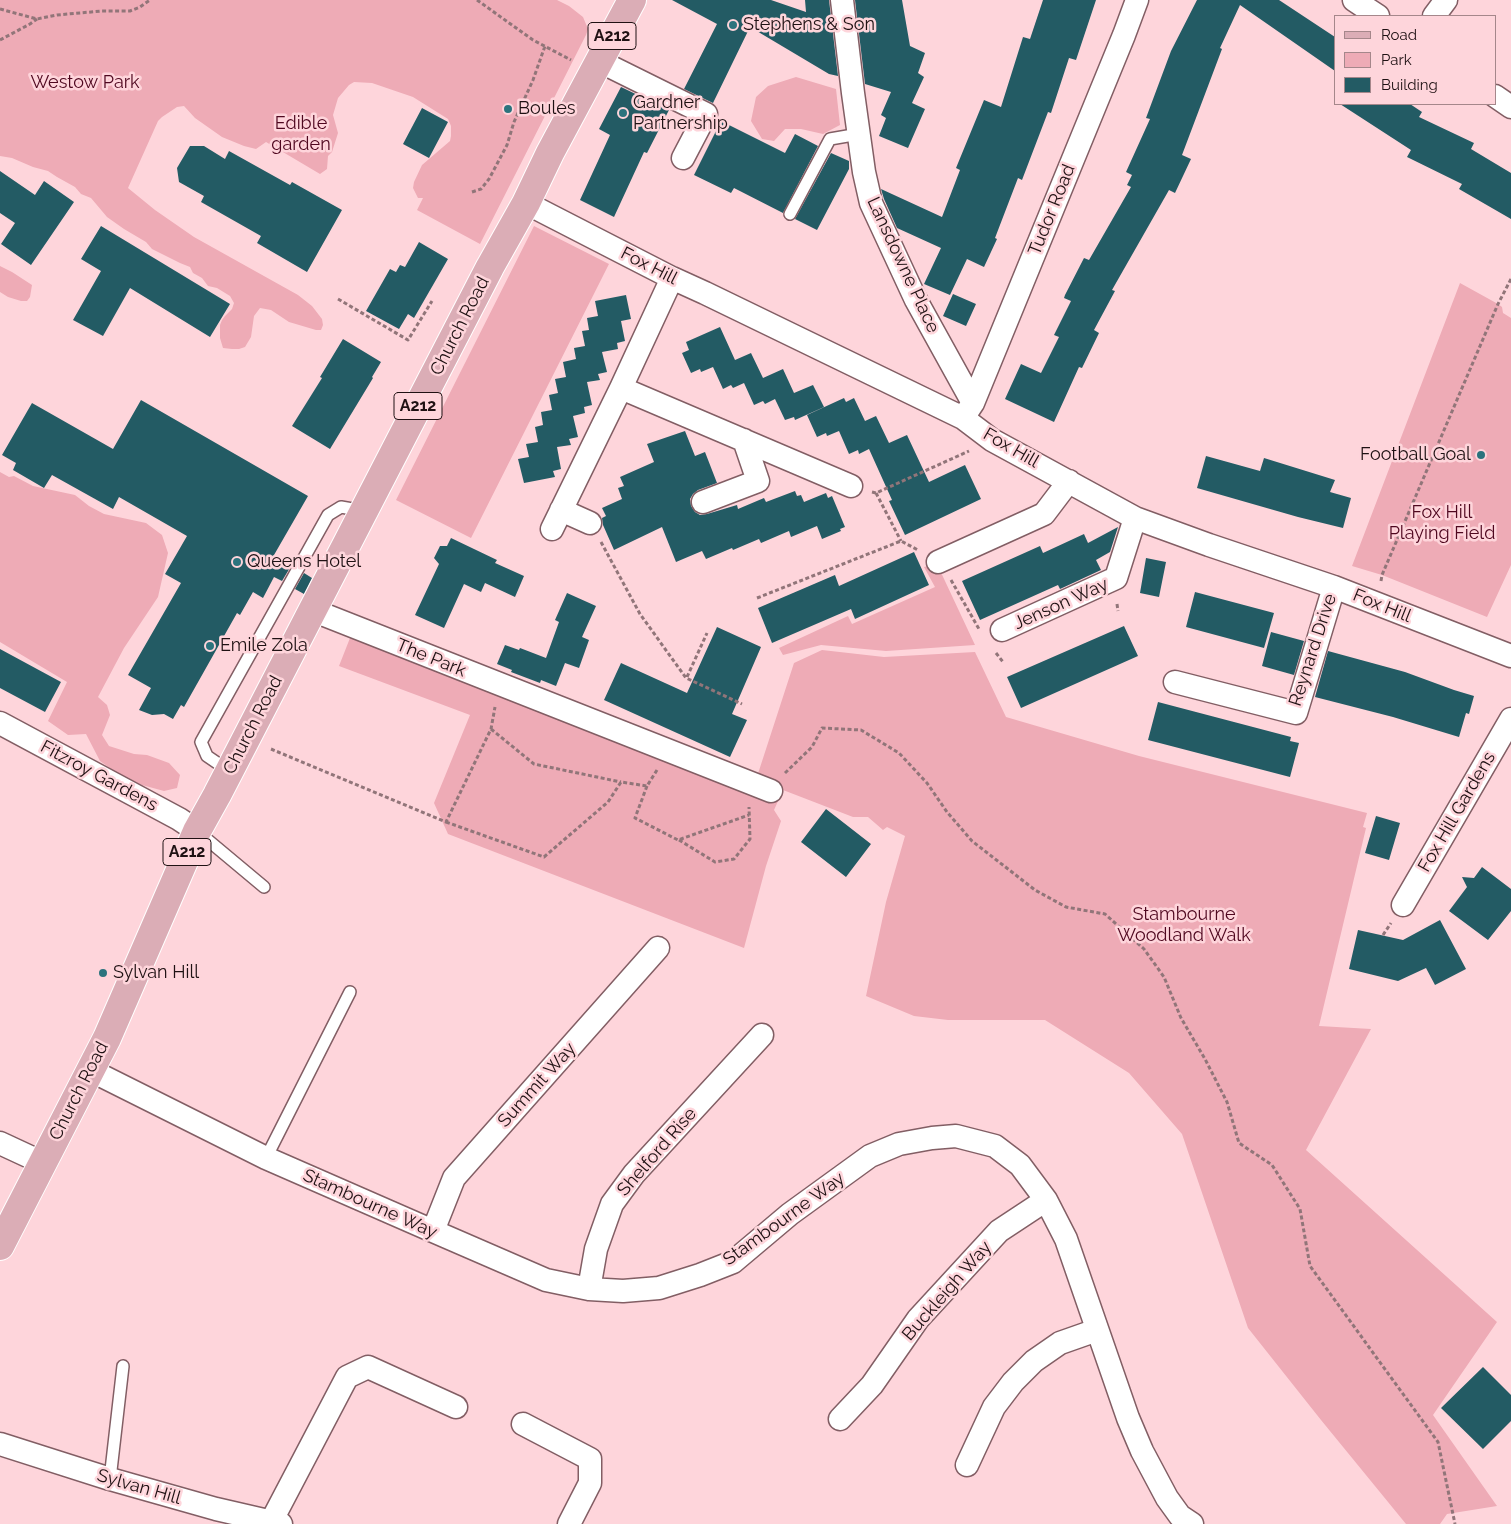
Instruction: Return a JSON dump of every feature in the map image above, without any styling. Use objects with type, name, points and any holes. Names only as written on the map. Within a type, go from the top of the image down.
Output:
[{"type":"main road","name":"Church Road","points":[[0,1246],[107,1038],[196,831],[229,771],[490,267],[526,202],[550,153],[588,62],[632,0]]},
{"type":"street","name":"Lansdowne Place","points":[[842,0],[864,172],[871,203],[968,411]]},
{"type":"street","name":"Tudor Road","points":[[968,411],[1137,0]]},
{"type":"street","points":[[1354,0],[1376,15]]},
{"type":"street","points":[[1435,15],[1446,0]]},
{"type":"street","points":[[588,62],[706,114],[683,158]]},
{"type":"street","points":[[1496,97],[1511,107]]},
{"type":"street","name":"Fox Hill","points":[[526,202],[672,278],[968,411],[992,440],[1135,518],[1334,587],[1511,656]]},
{"type":"street","points":[[590,523],[557,520],[672,278]]},
{"type":"street","points":[[621,388],[851,486]]},
{"type":"street","points":[[703,502],[758,481],[744,440]]},
{"type":"street","points":[[938,562],[1044,514],[1070,482]]},
{"type":"street","name":"Jenson Way","points":[[1002,630],[1116,578],[1135,518]]},
{"type":"street","name":"Reynard Drive","points":[[1175,682],[1296,713],[1334,587]]},
{"type":"street","name":"The Park","points":[[312,610],[670,751]]},
{"type":"street","name":"Fox Hill Gardens","points":[[1399,911],[1511,719]]},
{"type":"street","name":"Fitzroy Gardens","points":[[0,723],[179,819],[196,831]]},
{"type":"street","points":[[670,751],[772,791]]},
{"type":"street","name":"Summit Way","points":[[433,1231],[454,1178],[658,948]]},
{"type":"street","name":"Shelford Rise","points":[[589,1289],[596,1249],[612,1204],[634,1174],[762,1035]]},
{"type":"street","name":"Stambourne Way","points":[[90,1070],[266,1158],[546,1280],[589,1289],[623,1291],[659,1288],[733,1262],[790,1214],[870,1156],[899,1144],[956,1136],[996,1146],[1020,1165],[1046,1200],[1066,1239],[1128,1418],[1142,1451],[1167,1498],[1180,1516],[1192,1524]]},
{"type":"street","points":[[0,1144],[43,1163]]},
{"type":"street","name":"Buckleigh Way","points":[[840,1419],[872,1385],[918,1319],[999,1231],[1046,1200]]},
{"type":"street","points":[[967,1465],[994,1407],[1013,1382],[1034,1362],[1060,1343],[1097,1330]]},
{"type":"street","points":[[276,1523],[347,1377],[368,1367],[456,1407]]},
{"type":"street","points":[[522,1424],[590,1459],[590,1483],[569,1524]]},
{"type":"street","name":"Sylvan Hill","points":[[0,1444],[110,1479],[216,1509],[276,1523]]},
{"type":"lane","points":[[790,214],[830,139],[859,134]]},
{"type":"lane","points":[[229,771],[207,756],[201,742],[328,515],[341,506],[364,511]]},
{"type":"lane","points":[[196,831],[264,887]]},
{"type":"lane","points":[[266,1158],[350,992]]},
{"type":"lane","points":[[110,1479],[123,1366]]},
{"type":"path","points":[[0,40],[37,19],[56,15],[102,11],[130,11],[150,0]]},
{"type":"path","points":[[477,0],[533,40],[588,62]]},
{"type":"path","points":[[0,9],[37,19]]},
{"type":"path","points":[[472,192],[481,189],[489,179],[507,145],[514,122],[533,80],[545,46]]},
{"type":"path","points":[[1376,604],[1382,575],[1498,304],[1511,279]]},
{"type":"path","points":[[338,299],[408,340],[432,301]]},
{"type":"path","points":[[851,486],[876,493],[961,455]]},
{"type":"path","points":[[876,493],[902,541],[938,562]]},
{"type":"path","points":[[590,523],[640,614],[686,678],[742,704]]},
{"type":"path","points":[[757,598],[902,541]]},
{"type":"path","points":[[956,588],[973,620]]},
{"type":"path","points":[[686,678],[707,633]]},
{"type":"path","points":[[446,822],[491,729],[499,684]]},
{"type":"path","points":[[772,791],[783,775],[812,747],[822,728],[861,730],[899,753],[927,783],[947,812],[972,840],[1035,890],[1066,907],[1105,914],[1144,949],[1164,977],[1181,1018],[1227,1102],[1239,1143],[1272,1165],[1300,1209],[1310,1266],[1438,1442],[1454,1524]]},
{"type":"path","points":[[491,729],[534,764],[647,786]]},
{"type":"path","points":[[246,738],[446,822],[544,857],[608,802],[622,782]]},
{"type":"path","points":[[670,751],[647,786],[635,818],[715,862],[734,859],[750,839],[749,783]]},
{"type":"path","points":[[678,840],[749,815]]},
{"type":"path","points":[[1383,935],[1399,911]]},
{"type":"green space","name":"Westow Park","points":[[0,0],[557,0],[569,6],[583,17],[588,29],[480,244],[417,210],[423,198],[418,198],[413,188],[414,182],[422,165],[450,141],[451,126],[448,119],[413,97],[372,83],[354,82],[349,85],[338,98],[333,115],[338,133],[332,152],[328,156],[327,169],[320,174],[266,142],[256,149],[222,137],[195,118],[184,106],[177,107],[162,117],[158,121],[128,188],[155,210],[194,237],[298,295],[312,306],[322,319],[323,325],[321,330],[316,330],[289,322],[271,310],[260,308],[254,316],[251,337],[245,347],[232,349],[223,348],[220,338],[222,320],[232,309],[234,303],[230,296],[217,288],[208,286],[202,278],[193,273],[190,267],[152,249],[146,242],[107,217],[91,198],[81,194],[75,187],[48,171],[12,158],[0,156]]},
{"type":"green space","points":[[796,77],[836,89],[840,125],[823,134],[801,129],[785,129],[774,141],[762,139],[751,121],[756,97],[768,86]]},
{"type":"green space","points":[[534,226],[609,264],[471,538],[396,500]]},
{"type":"green space","points":[[0,266],[32,285],[30,297],[27,301],[8,297],[0,292]]},
{"type":"green space","name":"Fox Hill Playing Field","points":[[1460,283],[1498,304],[1502,307],[1503,313],[1511,318],[1511,565],[1487,617],[1382,575],[1352,566]]},
{"type":"green space","points":[[0,472],[9,477],[14,476],[33,486],[75,495],[89,506],[104,514],[146,523],[162,535],[168,553],[158,597],[124,648],[98,697],[107,705],[110,715],[102,735],[109,746],[134,754],[147,755],[169,763],[180,775],[177,788],[164,791],[142,785],[121,776],[100,761],[86,734],[68,735],[48,721],[67,682],[0,642]]},
{"type":"green space","points":[[937,564],[975,645],[886,651],[821,645],[783,655],[779,648],[848,616],[852,624],[935,587],[924,567]]},
{"type":"green space","name":"Stambourne Woodland Walk","points":[[350,638],[753,789],[794,663],[822,650],[884,657],[975,652],[1006,717],[1139,756],[1367,813],[1363,827],[1366,828],[1319,1026],[1371,1029],[1306,1150],[1497,1322],[1433,1415],[1497,1506],[1447,1514],[1440,1524],[1406,1524],[1248,1328],[1182,1134],[1129,1073],[1045,1020],[948,1020],[914,1016],[866,996],[886,902],[905,836],[887,827],[883,830],[868,817],[853,817],[783,790],[774,810],[781,821],[766,866],[744,948],[448,834],[434,803],[470,715],[339,666]]},
{"type":"building","points":[[672,0],[771,0],[806,12],[805,0],[829,0],[838,76],[829,74],[750,27],[713,103],[684,89],[717,24]]},
{"type":"building","points":[[855,0],[902,0],[910,46],[925,53],[918,73],[924,77],[912,103],[925,109],[908,148],[879,136],[886,118],[881,115],[891,92],[865,84]]},
{"type":"building","points":[[1043,0],[1096,0],[1076,60],[1069,58],[1051,113],[1048,112],[1022,180],[1018,178],[995,238],[997,239],[984,267],[967,259],[950,295],[924,284],[941,248],[897,228],[881,189],[942,217],[960,170],[956,168],[984,100],[1001,107],[1023,37],[1030,39]]},
{"type":"building","points":[[1197,0],[1279,0],[1334,36],[1334,70],[1240,5],[1220,48],[1222,49],[1182,155],[1191,159],[1175,193],[1169,190],[1112,290],[1115,291],[1094,330],[1099,333],[1082,368],[1079,367],[1054,422],[1005,399],[1021,364],[1041,373],[1059,337],[1054,335],[1071,301],[1064,298],[1065,295],[1084,258],[1089,260],[1131,187],[1127,185],[1132,175],[1126,172],[1150,119],[1146,118],[1171,51]]},
{"type":"building","points":[[621,87],[669,110],[647,153],[644,152],[614,217],[580,200],[610,135],[599,129]]},
{"type":"building","points":[[1342,105],[1412,105],[1422,112],[1419,117],[1474,143],[1471,149],[1511,173],[1511,219],[1459,189],[1462,184],[1407,157],[1411,150]]},
{"type":"building","points":[[422,108],[448,122],[429,158],[403,144]]},
{"type":"building","points":[[721,121],[785,153],[795,134],[818,146],[783,213],[734,188],[731,193],[694,175]]},
{"type":"building","points":[[190,146],[204,146],[225,159],[229,151],[290,185],[292,182],[342,210],[307,272],[257,243],[261,236],[201,202],[204,196],[179,182],[177,168]]},
{"type":"building","points":[[831,153],[849,161],[849,169],[817,230],[795,219]]},
{"type":"building","points":[[0,171],[35,195],[44,181],[74,202],[31,265],[1,244],[15,223],[0,213]]},
{"type":"building","points":[[101,226],[230,304],[210,337],[130,288],[103,336],[73,320],[101,271],[81,259]]},
{"type":"building","points":[[419,242],[448,259],[414,318],[408,314],[399,329],[366,311],[390,269],[396,272],[400,265],[405,267]]},
{"type":"building","points":[[953,294],[976,304],[966,326],[943,316]]},
{"type":"building","points":[[626,295],[631,319],[621,321],[625,341],[617,343],[618,349],[602,352],[607,372],[598,374],[600,380],[587,382],[592,405],[584,407],[585,413],[573,416],[578,437],[569,439],[571,445],[557,447],[561,469],[553,471],[555,477],[524,483],[518,459],[529,457],[526,444],[538,442],[535,427],[543,425],[541,412],[552,410],[549,395],[558,393],[555,379],[566,377],[563,362],[576,359],[574,348],[585,346],[582,331],[589,330],[587,318],[598,316],[595,301]]},
{"type":"building","points":[[720,327],[735,360],[751,353],[763,378],[783,369],[794,393],[813,385],[824,407],[795,420],[794,417],[785,420],[775,399],[765,404],[763,401],[754,405],[744,383],[733,388],[731,385],[723,389],[713,367],[701,372],[700,369],[691,373],[682,353],[689,350],[686,342]]},
{"type":"building","points":[[343,339],[381,362],[330,449],[292,426],[322,378],[320,377]]},
{"type":"building","points":[[844,398],[846,402],[854,398],[865,421],[876,416],[889,443],[907,435],[929,482],[965,465],[981,499],[905,535],[889,501],[892,500],[869,449],[859,454],[858,450],[849,454],[839,431],[827,436],[826,433],[817,437],[807,415]]},
{"type":"building","name":"Queens Hotel","points":[[141,400],[308,496],[274,555],[291,566],[282,581],[274,577],[263,598],[253,592],[240,615],[237,613],[184,707],[181,705],[173,719],[164,714],[152,715],[139,710],[151,688],[128,675],[181,583],[165,574],[187,536],[119,497],[113,509],[52,475],[44,488],[13,470],[16,463],[2,455],[32,403],[113,449]]},
{"type":"building","points":[[685,431],[695,456],[705,452],[717,483],[698,490],[690,499],[691,506],[700,515],[737,505],[738,509],[764,498],[766,502],[795,491],[797,496],[801,495],[804,502],[826,493],[828,498],[832,496],[845,527],[840,529],[841,531],[822,539],[817,526],[791,537],[789,531],[761,543],[759,539],[706,559],[702,551],[676,562],[662,527],[614,550],[603,525],[602,518],[606,516],[602,508],[622,499],[618,488],[624,486],[620,477],[654,462],[647,444]]},
{"type":"building","points":[[1206,456],[1260,471],[1264,458],[1335,480],[1330,492],[1351,498],[1343,528],[1197,488]]},
{"type":"building","points":[[1118,527],[1110,552],[1096,560],[1101,570],[1060,589],[1058,585],[980,620],[962,581],[1040,546],[1043,553],[1084,534],[1088,543]]},
{"type":"building","points":[[451,538],[497,560],[495,563],[524,576],[515,597],[485,583],[481,592],[464,584],[444,628],[415,615],[439,564],[434,558],[440,546],[447,546]]},
{"type":"building","points":[[914,552],[929,585],[855,619],[851,609],[772,643],[758,608],[835,575],[839,586]]},
{"type":"building","points":[[1146,558],[1166,562],[1159,597],[1140,593]]},
{"type":"building","points":[[304,573],[312,578],[304,594],[295,589]]},
{"type":"building","points":[[1195,592],[1274,613],[1264,648],[1186,627]]},
{"type":"building","points":[[567,593],[596,606],[582,637],[589,640],[579,668],[565,663],[556,686],[541,680],[540,683],[511,672],[512,670],[497,664],[505,645],[519,650],[520,648],[546,658],[559,622],[555,620]]},
{"type":"building","points":[[1124,626],[1138,656],[1021,708],[1007,677]]},
{"type":"building","points":[[717,627],[761,647],[732,714],[747,720],[730,757],[604,700],[621,663],[687,693]]},
{"type":"building","points":[[1271,632],[1304,641],[1294,675],[1262,666]]},
{"type":"building","points":[[0,649],[61,682],[45,712],[0,688]]},
{"type":"building","points":[[1328,651],[1405,672],[1474,696],[1469,714],[1466,713],[1459,737],[1393,717],[1315,697]]},
{"type":"building","points":[[1158,702],[1291,737],[1290,741],[1299,743],[1290,777],[1148,740]]},
{"type":"building","points":[[826,809],[871,844],[846,877],[801,842]]},
{"type":"building","points":[[1376,816],[1400,823],[1389,860],[1365,853]]},
{"type":"building","points":[[1482,867],[1511,889],[1511,911],[1488,940],[1449,911],[1467,887],[1462,877],[1474,878]]},
{"type":"building","points":[[1440,920],[1466,969],[1435,985],[1426,968],[1398,981],[1349,969],[1358,930],[1403,940]]},
{"type":"building","points":[[1483,1367],[1511,1395],[1511,1421],[1483,1449],[1441,1408]]},
{"type":"place","name":"Stephens & Son","points":[[733,25]]},
{"type":"place","name":"Boules","points":[[508,109]]},
{"type":"place","name":"Gardner Partnership","points":[[623,113]]},
{"type":"place","name":"Football Goal","points":[[1481,455]]},
{"type":"place","name":"Queens Hotel","points":[[237,562]]},
{"type":"place","name":"Emile Zola","points":[[210,646]]},
{"type":"place","name":"Sylvan Hill","points":[[103,973]]},
{"type":"park label","name":"Edible garden","points":[[301,134]]}]
